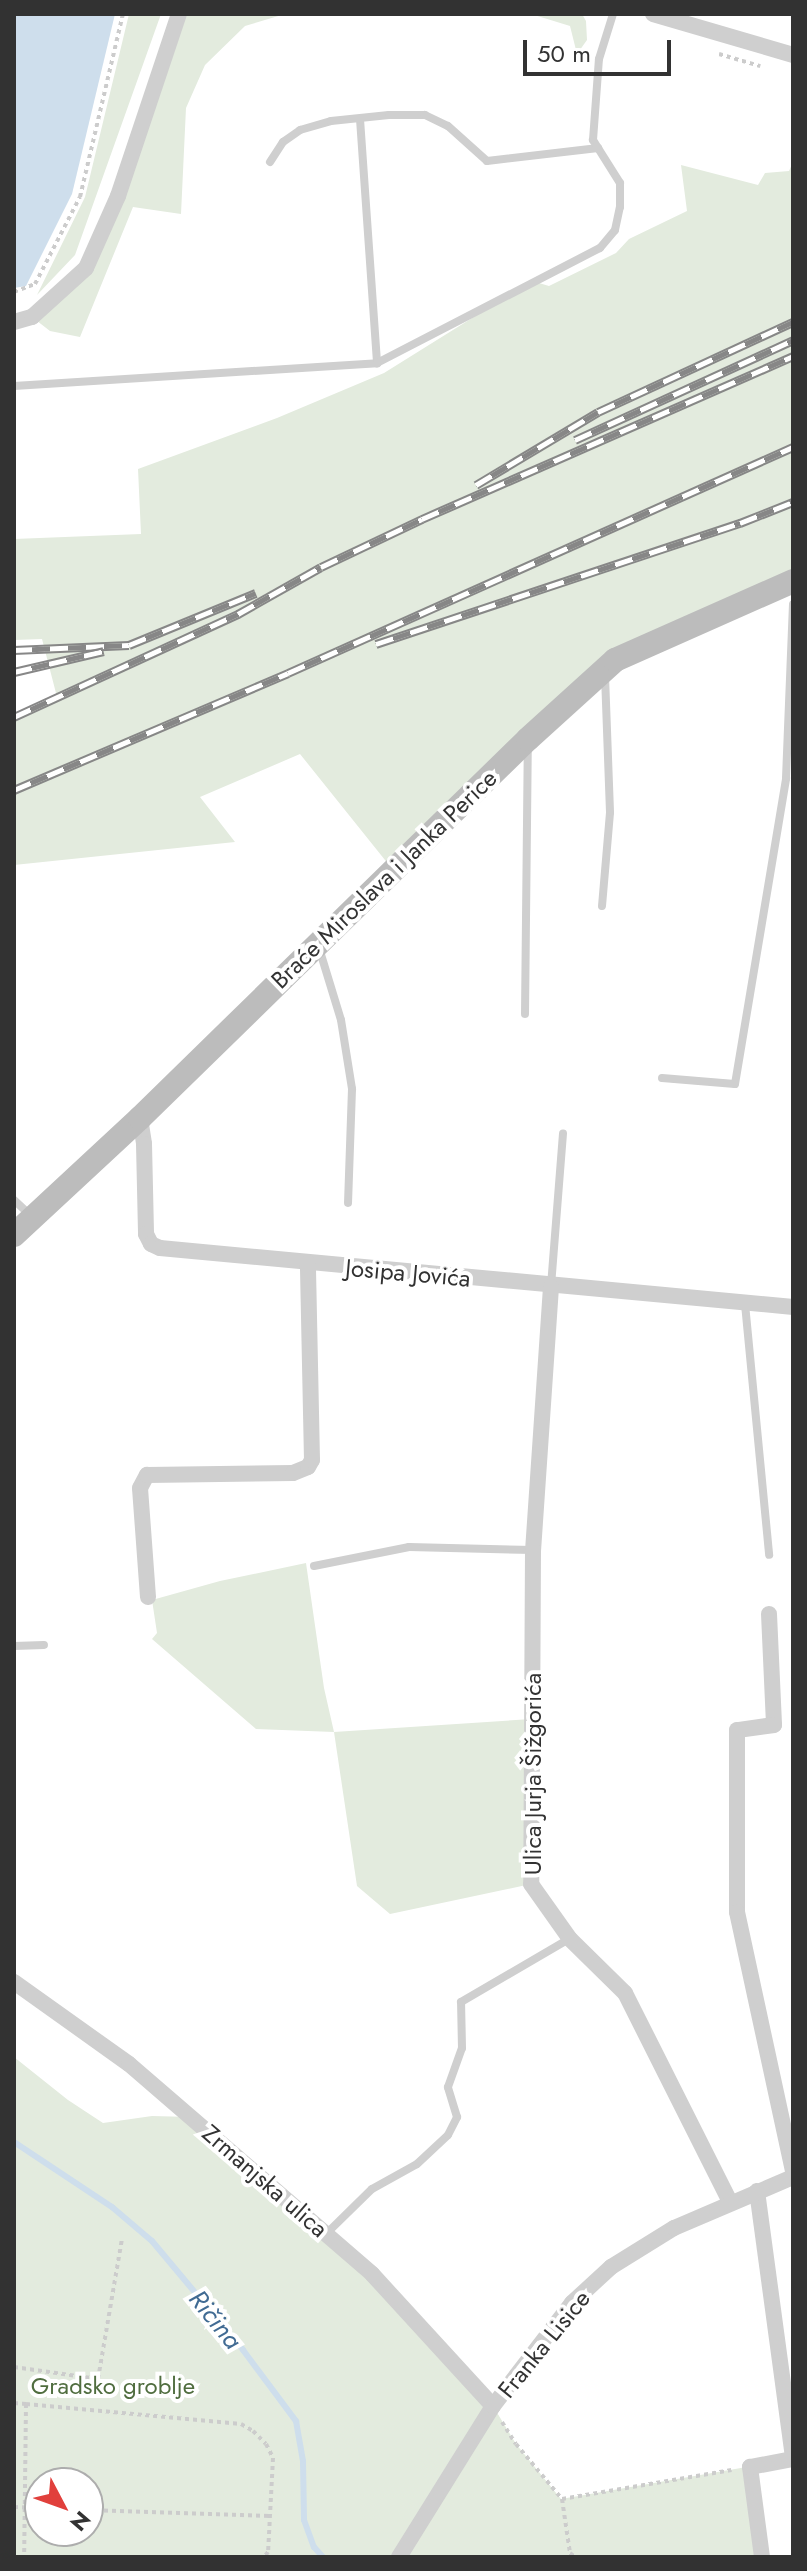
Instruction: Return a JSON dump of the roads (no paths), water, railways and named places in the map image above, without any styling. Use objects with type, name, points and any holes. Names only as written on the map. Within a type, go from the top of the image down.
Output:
[{"type":"main road","name":"Braće Miroslava i Janka Perice","points":[[14,1235],[140,1118],[528,739],[615,660],[793,581]]},
{"type":"street","points":[[14,322],[32,317],[86,268],[118,196],[179,14]]},
{"type":"street","points":[[656,15],[793,55]]},
{"type":"street","name":"Josipa Jovića","points":[[140,1118],[144,1144],[146,1234],[151,1244],[181,1251],[793,1307]]},
{"type":"street","points":[[148,1597],[140,1488],[147,1475],[293,1473],[308,1467],[312,1460],[308,1263]]},
{"type":"street","name":"Ulica Jurja Šižgorića","points":[[551,1287],[533,1550],[531,1884],[570,1939],[625,1993],[730,2202]]},
{"type":"street","points":[[769,1614],[774,1725],[737,1730],[737,1912],[793,2174]]},
{"type":"street","name":"Zrmanjska ulica","points":[[14,1982],[129,2064],[372,2274],[493,2406]]},
{"type":"street","name":"Franka Lisice","points":[[399,2557],[493,2406],[572,2303],[611,2267],[674,2228],[793,2174]]},
{"type":"street","points":[[757,2191],[793,2459],[750,2467],[762,2557]]},
{"type":"lane","points":[[14,386],[377,363],[600,248],[615,230],[620,195],[620,183],[593,140],[599,59],[613,14]]},
{"type":"lane","points":[[270,162],[283,142],[300,130],[331,121],[425,115],[448,126],[463,138],[476,155],[487,161],[598,148]]},
{"type":"lane","points":[[360,119],[377,363]]},
{"type":"lane","points":[[662,1078],[735,1084],[786,778],[793,604]]},
{"type":"lane","points":[[602,906],[610,812],[605,670]]},
{"type":"lane","points":[[525,1014],[528,739]]},
{"type":"lane","points":[[318,944],[341,1020],[352,1089],[348,1203]]},
{"type":"lane","points":[[551,1287],[563,1133]]},
{"type":"lane","points":[[14,1200],[33,1217]]},
{"type":"lane","points":[[745,1304],[769,1555]]},
{"type":"lane","points":[[314,1566],[409,1547],[533,1550]]},
{"type":"lane","points":[[14,1646],[44,1645]]},
{"type":"lane","points":[[326,2234],[372,2189],[417,2164],[448,2135],[457,2117],[448,2087],[462,2048],[461,2002],[570,1939]]},
{"type":"water","points":[[14,14],[115,14],[72,194],[26,286],[14,288]]},
{"type":"waterway","name":"Ričina","points":[[14,2142],[112,2207],[152,2241],[243,2350],[296,2421],[303,2461],[304,2520],[314,2547],[323,2557]]},
{"type":"railway","points":[[476,485],[598,412],[793,322]]},
{"type":"railway","points":[[575,440],[793,340]]},
{"type":"railway","points":[[14,717],[238,614],[321,567],[422,519],[793,356]]},
{"type":"railway","points":[[14,790],[288,673],[793,447]]},
{"type":"railway","points":[[376,644],[740,523],[793,502]]},
{"type":"railway","points":[[14,650],[129,645],[256,593]]},
{"type":"railway","points":[[14,672],[104,651]]},
{"type":"park label","name":"Gradsko groblje","points":[[113,2386]]}]
